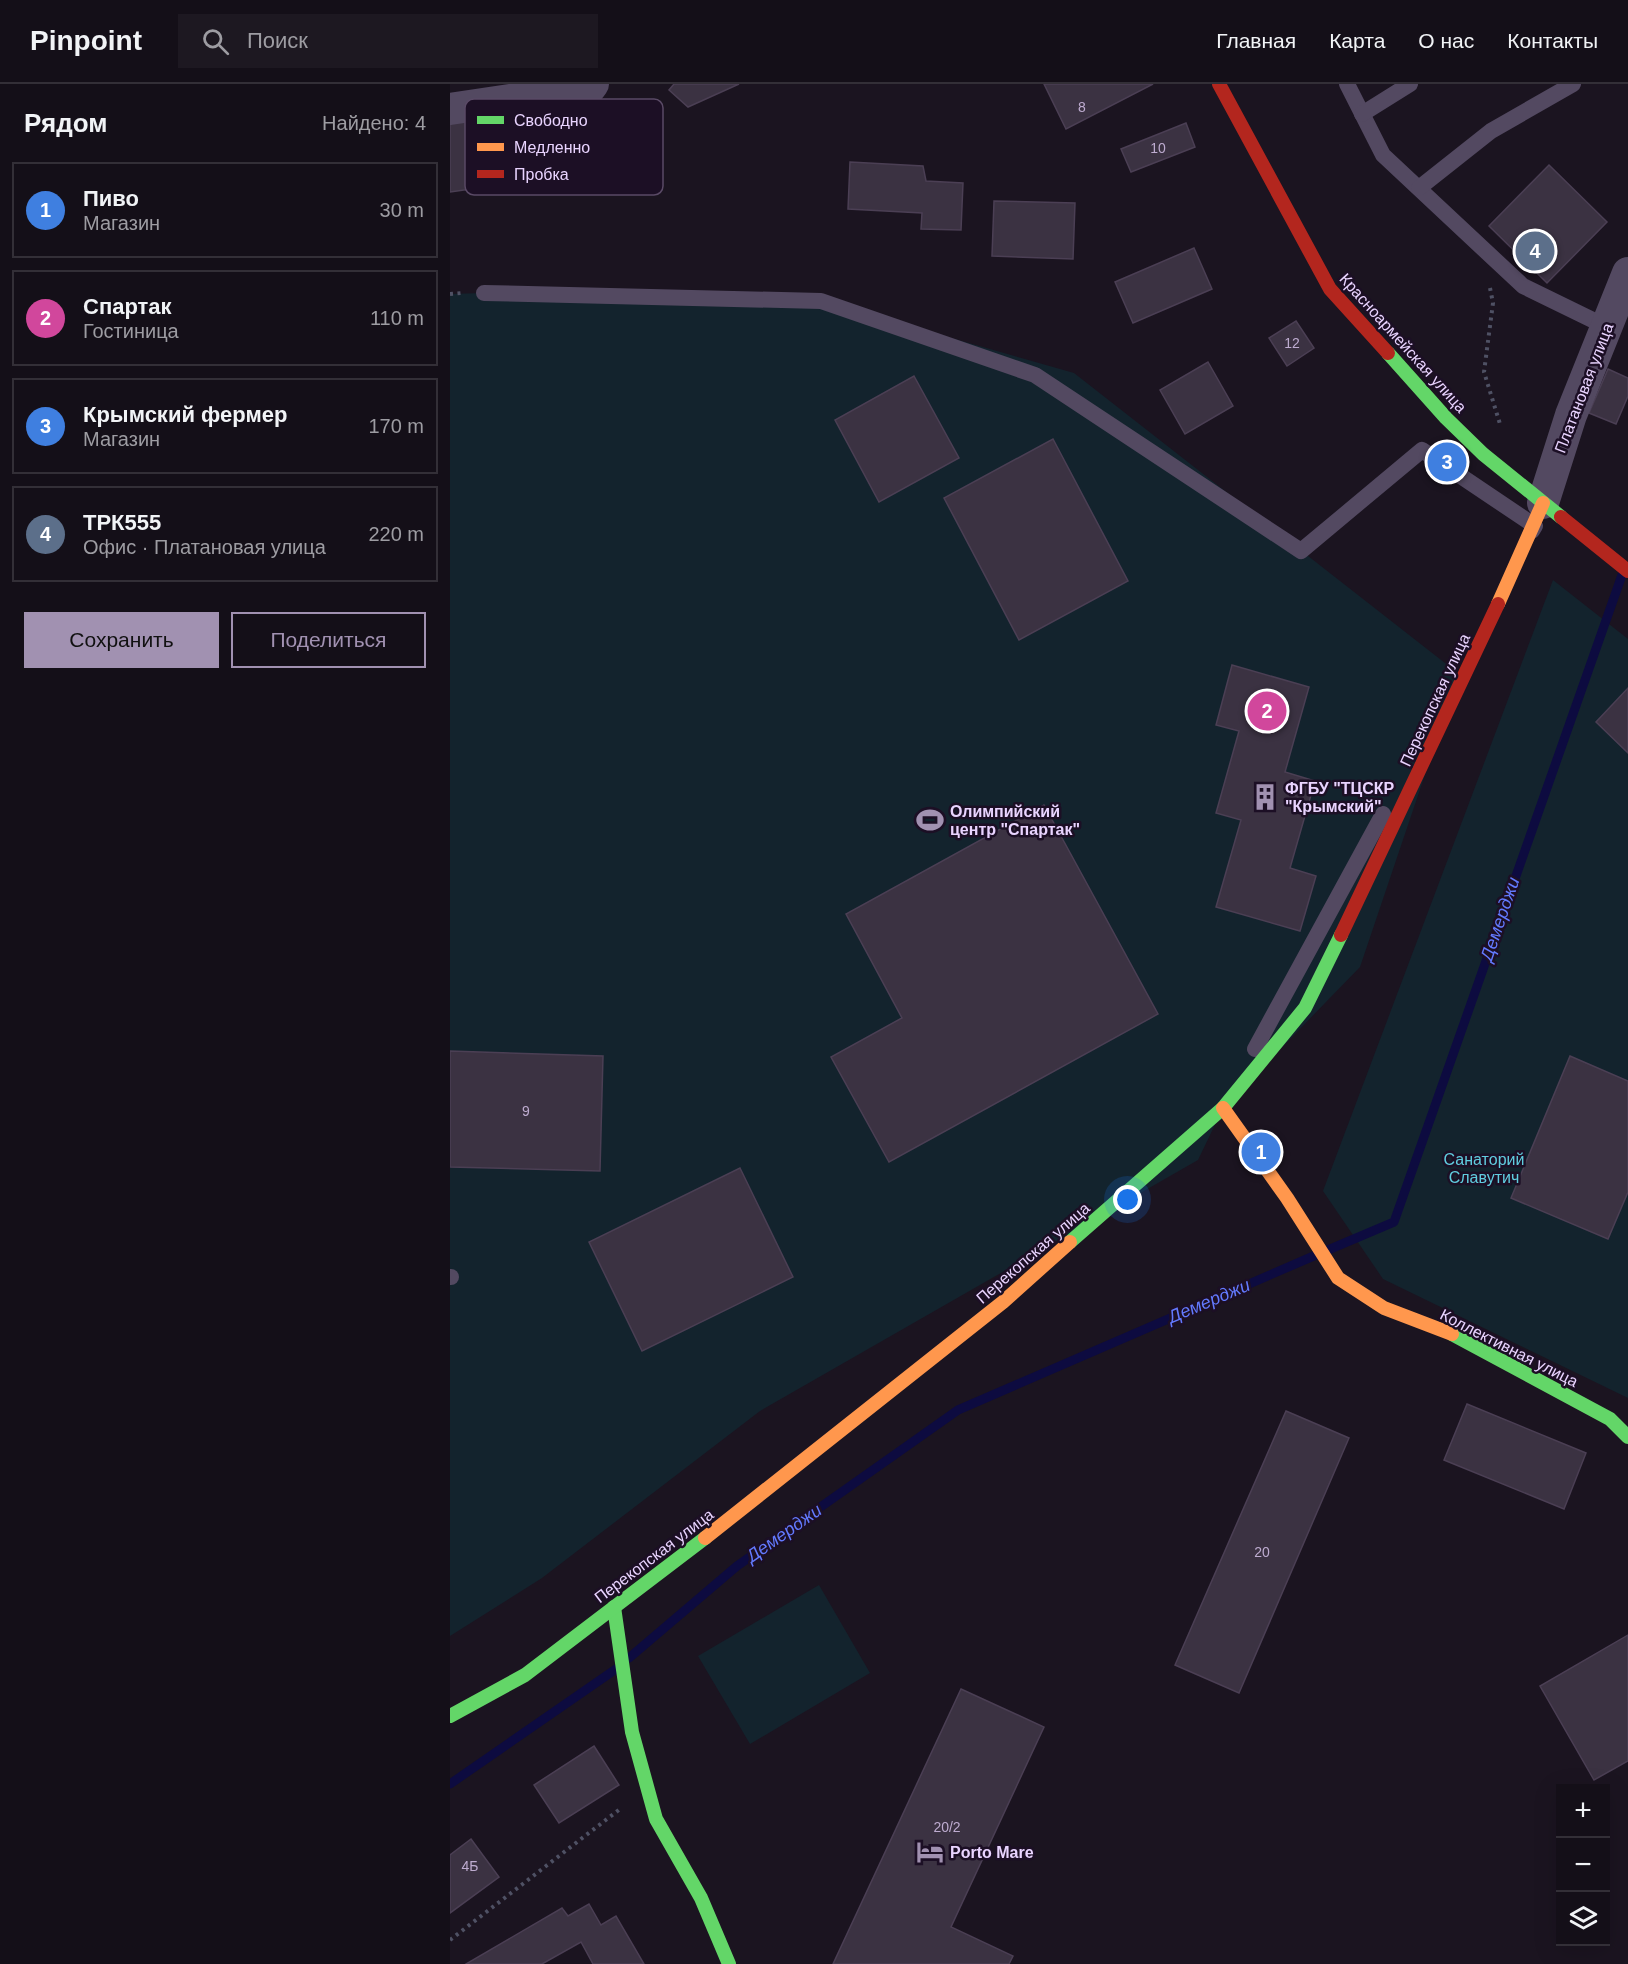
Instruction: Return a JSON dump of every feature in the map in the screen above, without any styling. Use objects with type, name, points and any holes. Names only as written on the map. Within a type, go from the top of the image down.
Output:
[{"type":"street","name":"Красноармейская улица","points":[[1218,84],[1330,289],[1446,418],[1539,514],[1628,571]]},
{"type":"street","points":[[512,99],[592,86]]},
{"type":"street","points":[[450,109],[465,107]]},
{"type":"street","name":"Платановая улица","points":[[1539,514],[1571,415],[1628,273]]},
{"type":"street","name":"Перекопская улица","points":[[450,1716],[525,1675],[788,1476],[1003,1302],[1223,1108],[1305,1008],[1394,826],[1539,514]]},
{"type":"street","name":"Коллективная улица","points":[[1223,1108],[1287,1198],[1338,1278],[1384,1308],[1454,1335],[1610,1419],[1628,1437]]},
{"type":"street","points":[[614,1607],[632,1732],[656,1819],[701,1898],[729,1964]]},
{"type":"lane","points":[[1347,84],[1383,155],[1523,286],[1607,327]]},
{"type":"lane","points":[[1362,114],[1410,84]]},
{"type":"lane","points":[[1419,188],[1491,131],[1569,86]]},
{"type":"lane","points":[[484,293],[821,302],[1035,375],[1301,551],[1422,450],[1539,514],[1459,674],[1223,1108]]},
{"type":"path","points":[[1485,250],[1492,303],[1484,372],[1503,432]]},
{"type":"path","points":[[450,1940],[625,1804]]},
{"type":"green space","name":"Олимпийский центр \"Спартак\"","points":[[450,294],[821,301],[1074,373],[1459,674],[1360,967],[1223,1108],[1198,1160],[760,1411],[542,1578],[450,1636]]},
{"type":"green space","name":"Санаторий Славутич","points":[[1553,580],[1628,639],[1628,1398],[1383,1279],[1323,1191]]},
{"type":"green space","points":[[819,1585],[870,1673],[750,1744],[698,1656]]},
{"type":"building","points":[[674,84],[739,84],[688,107],[669,90]]},
{"type":"building","points":[[1044,84],[1153,84],[1066,129]]},
{"type":"building","points":[[465,120],[465,190],[450,192],[450,122]]},
{"type":"building","points":[[1186,123],[1195,147],[1131,172],[1121,149]]},
{"type":"building","points":[[850,162],[923,166],[926,181],[963,183],[961,230],[921,229],[922,213],[848,209]]},
{"type":"building","points":[[1549,165],[1607,222],[1547,283],[1489,226]]},
{"type":"building","points":[[994,201],[1075,203],[1073,259],[992,256]]},
{"type":"building","points":[[1194,248],[1212,289],[1133,323],[1115,282]]},
{"type":"building","points":[[1296,321],[1314,348],[1287,366],[1269,338]]},
{"type":"building","points":[[1208,362],[1233,406],[1185,434],[1160,390]]},
{"type":"building","points":[[1608,369],[1628,378],[1628,396],[1616,424],[1589,413]]},
{"type":"building","points":[[914,376],[959,458],[879,502],[835,420]]},
{"type":"building","points":[[1053,439],[1128,581],[1019,640],[944,498]]},
{"type":"building","name":"ФГБУ \"ТЦСКР \"Крымский\"","points":[[1232,665],[1309,687],[1285,772],[1315,781],[1290,868],[1316,876],[1300,931],[1216,907],[1241,820],[1216,813],[1239,731],[1216,725]]},
{"type":"building","points":[[1628,688],[1628,753],[1596,722]]},
{"type":"building","points":[[1044,805],[1158,1014],[889,1162],[831,1057],[902,1018],[846,914]]},
{"type":"building","points":[[450,1051],[603,1056],[600,1171],[450,1167]]},
{"type":"building","points":[[1570,1056],[1628,1081],[1628,1192],[1608,1239],[1511,1198]]},
{"type":"building","points":[[740,1168],[793,1277],[642,1351],[589,1242]]},
{"type":"building","points":[[1467,1404],[1586,1453],[1564,1509],[1444,1460]]},
{"type":"building","points":[[1286,1411],[1349,1438],[1239,1693],[1175,1665]]},
{"type":"building","points":[[1628,1635],[1628,1761],[1594,1780],[1540,1686]]},
{"type":"building","points":[[961,1689],[1044,1727],[951,1927],[1013,1956],[1009,1964],[833,1964]]},
{"type":"building","points":[[594,1746],[619,1785],[559,1823],[534,1785]]},
{"type":"building","points":[[471,1839],[499,1877],[450,1913],[450,1855]]},
{"type":"building","points":[[589,1904],[601,1925],[616,1916],[644,1964],[593,1964],[581,1942],[542,1964],[466,1964],[562,1908],[568,1916]]},
{"type":"waterway","name":"Демерджи","points":[[1328,1250],[1394,1222],[1622,575]]},
{"type":"waterway","name":"Демерджи","points":[[629,1658],[737,1566],[958,1410],[1316,1255]]},
{"type":"waterway","name":"Демерджи","points":[[450,1784],[616,1669]]},
{"type":"traffic: fast","points":[[1388,353],[1446,418],[1483,454],[1561,517]]},
{"type":"traffic: fast","points":[[1070,1242],[1223,1108],[1305,1008],[1341,935]]},
{"type":"traffic: fast","points":[[1452,1334],[1610,1419],[1628,1437]]},
{"type":"traffic: fast","points":[[450,1716],[525,1675],[705,1538]]},
{"type":"traffic: fast","points":[[614,1607],[632,1732],[656,1819],[701,1898],[729,1964]]},
{"type":"traffic: slow","points":[[1498,604],[1543,503]]},
{"type":"traffic: slow","points":[[1223,1108],[1287,1198],[1338,1278],[1384,1308],[1452,1334]]},
{"type":"traffic: slow","points":[[705,1538],[1003,1302],[1070,1242]]},
{"type":"traffic: jam","points":[[1219,84],[1330,289],[1388,353]]},
{"type":"traffic: jam","points":[[1561,517],[1628,571]]},
{"type":"traffic: jam","points":[[1341,935],[1498,604]]},
{"type":"place","name":"ТРК555","points":[[1535,251]]},
{"type":"place","name":"Крымский фермер","points":[[1447,462]]},
{"type":"place","name":"Спартак","points":[[1267,711]]},
{"type":"place","name":"ФГБУ \"ТЦСКР \"Крымский\"","points":[[1265,797]]},
{"type":"place","name":"Олимпийский центр \"Спартак\"","points":[[930,820]]},
{"type":"place","name":"Пиво","points":[[1261,1152]]},
{"type":"place","name":"Porto Mare","points":[[930,1852]]}]
